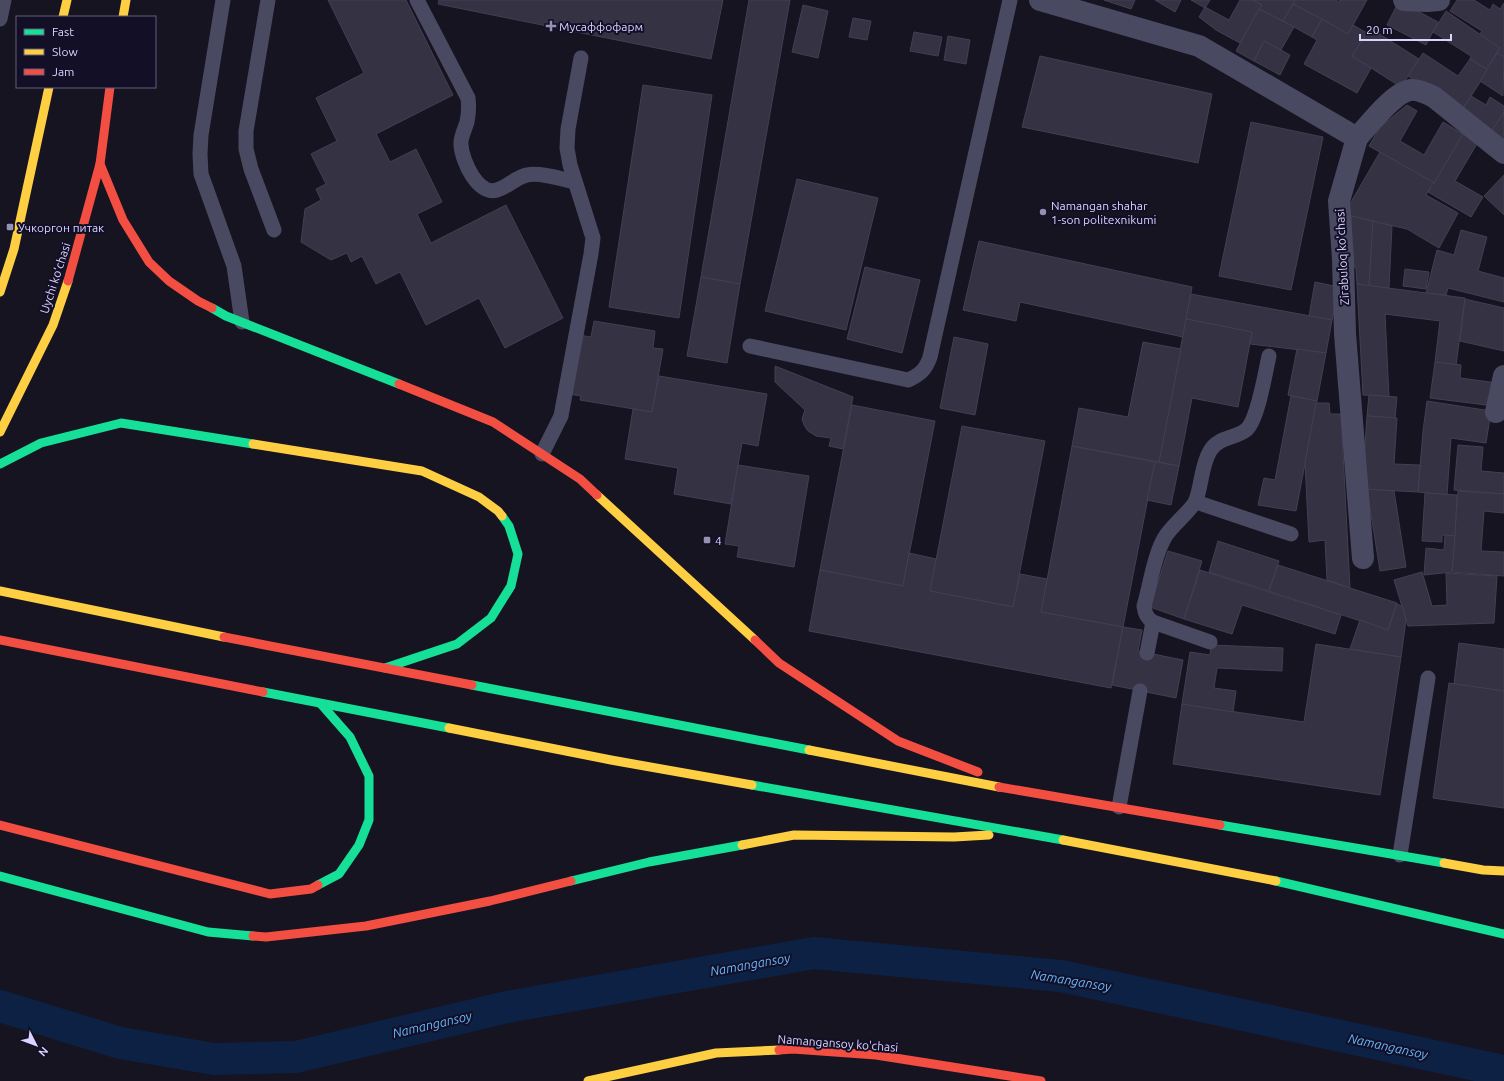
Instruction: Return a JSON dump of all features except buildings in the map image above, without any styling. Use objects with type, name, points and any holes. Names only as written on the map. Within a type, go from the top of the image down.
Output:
[{"type":"main road","points":[[63,16],[67,0]]},
{"type":"main road","points":[[123,16],[126,0]]},
{"type":"main road","points":[[0,292],[14,250],[49,88]]},
{"type":"main road","name":"Uychi ko’chasi","points":[[0,432],[53,325],[71,274],[100,164],[110,88]]},
{"type":"main road","points":[[100,164],[123,220],[149,262],[169,281],[198,301],[226,316],[493,422],[580,479],[779,663],[898,741],[1027,792]]},
{"type":"main road","points":[[0,464],[41,443],[121,423],[422,471],[480,497],[498,510],[509,526],[518,554],[512,586],[491,618],[457,644],[384,668]]},
{"type":"main road","points":[[0,591],[161,625],[1027,792],[1482,870],[1504,871]]},
{"type":"main road","points":[[0,640],[611,760],[1021,832],[1273,880],[1504,934]]},
{"type":"main road","points":[[0,825],[270,894],[311,889],[339,874],[359,845],[369,820],[369,776],[350,737],[321,704]]},
{"type":"main road","points":[[0,876],[208,932],[266,937],[366,926],[490,901],[649,862],[794,835],[954,837],[1021,832]]},
{"type":"main road","name":"Namangansoy ko'chasi","points":[[594,1080],[716,1053],[793,1049],[876,1055],[1041,1081]]},
{"type":"street","points":[[1040,0],[1199,46],[1357,138],[1391,100],[1410,90],[1424,92],[1434,97],[1504,153]]},
{"type":"street","points":[[1404,0],[1427,2],[1439,0]]},
{"type":"street","name":"Zirabuloq ko'chasi","points":[[1357,138],[1339,201],[1343,259],[1345,334],[1363,558]]},
{"type":"street","points":[[1496,412],[1504,376]]},
{"type":"lane","points":[[0,19],[4,0]]},
{"type":"lane","points":[[223,0],[201,135],[200,161],[201,174],[206,192],[234,266],[242,322]]},
{"type":"lane","points":[[268,0],[246,130],[246,149],[251,169],[274,230]]},
{"type":"lane","points":[[417,0],[468,98],[470,109],[461,144],[466,162],[477,182],[483,188],[490,191],[498,190],[526,175],[534,174],[575,182]]},
{"type":"lane","points":[[750,346],[908,380],[919,376],[926,367],[930,357],[1010,0]]},
{"type":"lane","points":[[542,454],[561,416],[593,238],[570,165],[567,142],[581,58]]},
{"type":"lane","points":[[1210,642],[1153,622],[1148,619],[1144,606],[1160,545],[1172,526],[1196,502],[1205,462],[1210,451],[1216,443],[1245,431],[1251,425],[1269,356]]},
{"type":"lane","points":[[1196,502],[1291,534]]},
{"type":"lane","points":[[1147,653],[1153,622]]},
{"type":"lane","points":[[1400,855],[1428,678]]},
{"type":"lane","points":[[1119,807],[1140,691]]},
{"type":"waterway","name":"Namangansoy","points":[[0,1006],[120,1043],[214,1059],[296,1057],[507,1007],[814,953],[1061,976],[1504,1071]]},
{"type":"traffic: fast","points":[[212,308],[226,316],[399,384]]},
{"type":"traffic: fast","points":[[0,464],[41,443],[121,423],[253,444]]},
{"type":"traffic: fast","points":[[385,668],[457,644],[491,618],[511,586],[518,554],[509,526],[502,516]]},
{"type":"traffic: fast","points":[[472,685],[809,750]]},
{"type":"traffic: fast","points":[[263,692],[449,728]]},
{"type":"traffic: fast","points":[[318,885],[339,874],[359,845],[369,820],[369,776],[350,737],[321,704]]},
{"type":"traffic: fast","points":[[752,785],[1063,840]]},
{"type":"traffic: fast","points":[[1220,825],[1444,863]]},
{"type":"traffic: fast","points":[[571,881],[649,862],[742,845]]},
{"type":"traffic: fast","points":[[0,876],[208,932],[253,936]]},
{"type":"traffic: fast","points":[[1276,881],[1504,934]]},
{"type":"traffic: slow","points":[[63,16],[67,0]]},
{"type":"traffic: slow","points":[[123,16],[126,0]]},
{"type":"traffic: slow","points":[[0,292],[14,249],[49,88]]},
{"type":"traffic: slow","points":[[0,432],[53,325],[68,281]]},
{"type":"traffic: slow","points":[[253,444],[422,471],[479,497],[498,511],[502,516]]},
{"type":"traffic: slow","points":[[597,495],[755,640]]},
{"type":"traffic: slow","points":[[0,591],[224,637]]},
{"type":"traffic: slow","points":[[449,728],[611,760],[752,785]]},
{"type":"traffic: slow","points":[[809,750],[999,787]]},
{"type":"traffic: slow","points":[[742,845],[794,835],[954,837],[989,835]]},
{"type":"traffic: slow","points":[[1063,840],[1276,881]]},
{"type":"traffic: slow","points":[[1444,863],[1483,870],[1504,871]]},
{"type":"traffic: slow","points":[[588,1081],[716,1053],[779,1050]]},
{"type":"traffic: jam","points":[[68,281],[100,164],[110,88]]},
{"type":"traffic: jam","points":[[100,164],[123,220],[149,262],[169,281],[198,301],[212,308]]},
{"type":"traffic: jam","points":[[399,384],[493,422],[580,479],[597,495]]},
{"type":"traffic: jam","points":[[224,637],[472,685]]},
{"type":"traffic: jam","points":[[0,640],[263,692]]},
{"type":"traffic: jam","points":[[755,640],[779,663],[898,741],[978,772]]},
{"type":"traffic: jam","points":[[999,787],[1220,825]]},
{"type":"traffic: jam","points":[[0,825],[270,894],[311,889],[318,885]]},
{"type":"traffic: jam","points":[[253,936],[266,937],[366,926],[490,901],[571,881]]},
{"type":"traffic: jam","points":[[779,1050],[793,1049],[876,1055],[1041,1081]]},
{"type":"place","name":"Мусаффофарм","points":[[551,26]]},
{"type":"place","name":"Namangan shahar 1-son politexnikumi","points":[[1043,212]]},
{"type":"place","name":"Учкоргон питак","points":[[10,227]]},
{"type":"place","name":"4","points":[[707,540]]}]
